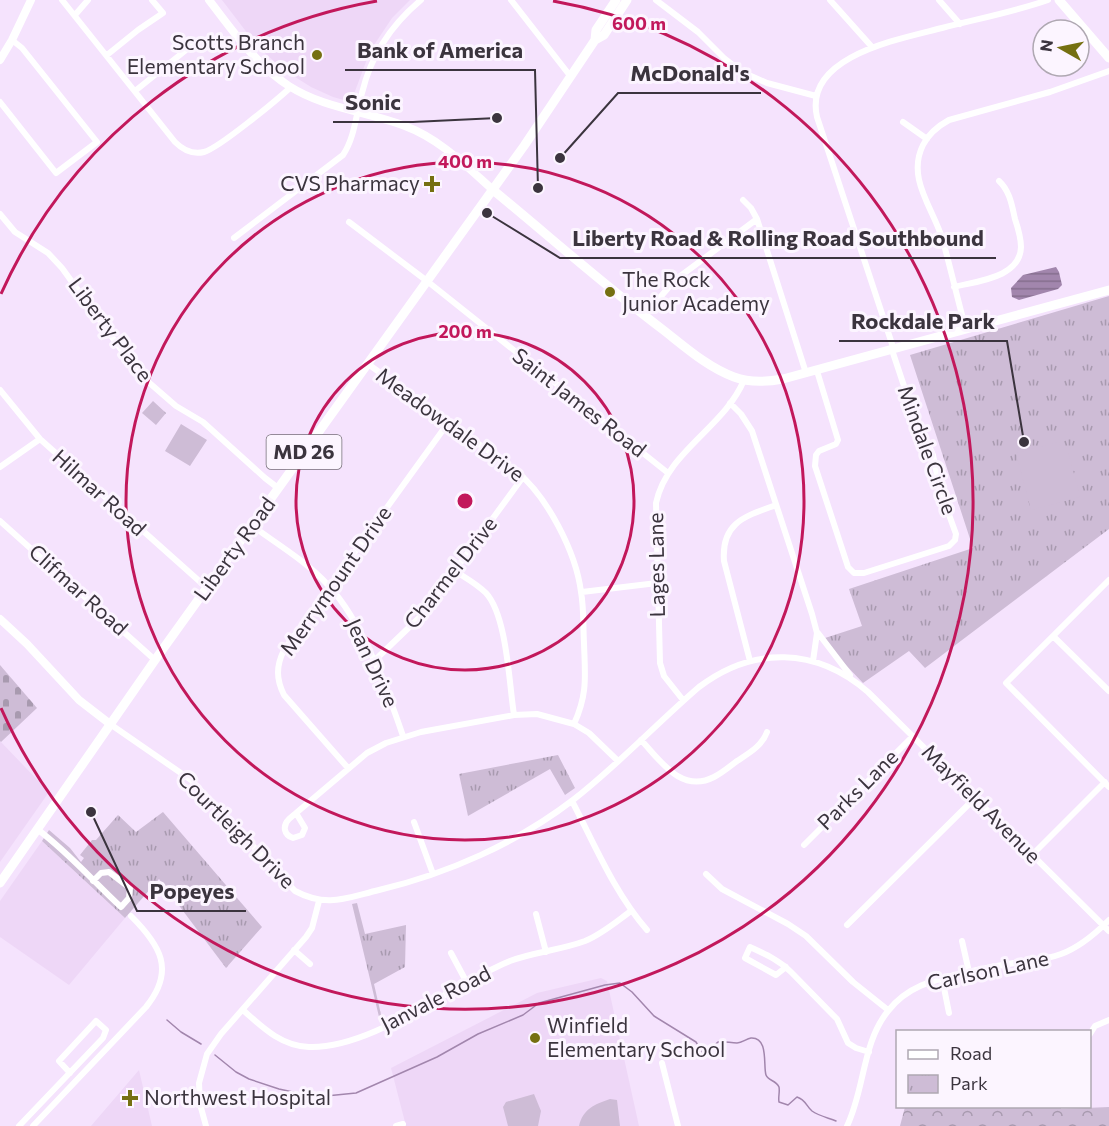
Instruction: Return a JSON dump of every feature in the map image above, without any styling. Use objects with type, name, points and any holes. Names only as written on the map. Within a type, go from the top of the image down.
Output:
[{"type":"main road","name":"Liberty Road","points":[[0,883],[251,525],[493,190],[595,40],[596,30],[616,0]]},
{"type":"main road","name":"Liberty Road","points":[[595,40],[604,35],[627,0]]},
{"type":"main road","points":[[1059,0],[1109,58]]},
{"type":"main road","points":[[493,190],[644,316],[705,361],[721,371],[744,380],[771,381],[806,373],[1109,290]]},
{"type":"street","points":[[0,60],[31,0]]},
{"type":"street","points":[[62,0],[180,147],[191,152],[212,148],[291,87]]},
{"type":"street","points":[[75,15],[88,0]]},
{"type":"street","points":[[107,55],[163,13],[152,0]]},
{"type":"street","points":[[209,0],[251,53],[291,87],[308,97],[422,133],[448,150],[493,190]]},
{"type":"street","points":[[234,238],[343,155],[351,139],[366,77],[384,39],[401,18],[421,0]]},
{"type":"street","points":[[511,0],[571,77]]},
{"type":"street","points":[[656,0],[742,72],[767,83],[816,96]]},
{"type":"street","points":[[830,0],[872,47]]},
{"type":"street","points":[[939,0],[960,24]]},
{"type":"street","points":[[893,350],[817,117],[816,96],[821,84],[834,70],[872,47],[1048,0]]},
{"type":"street","points":[[0,102],[56,173],[96,142],[22,48],[12,40]]},
{"type":"street","points":[[135,91],[196,42]]},
{"type":"street","points":[[966,330],[940,233],[919,182],[919,157],[927,139],[940,124],[949,120],[1050,92],[1109,71]]},
{"type":"street","points":[[903,122],[927,139]]},
{"type":"street","points":[[954,287],[1005,273],[1019,257],[1020,236],[1010,198],[1004,185],[999,181]]},
{"type":"street","points":[[743,200],[757,219],[806,373]]},
{"type":"street","name":"Liberty Place","points":[[0,214],[15,232],[48,253],[62,268],[138,373],[176,405],[203,423],[278,488]]},
{"type":"street","points":[[644,316],[675,280],[757,219]]},
{"type":"street","name":"Saint James Road","points":[[349,222],[427,281],[668,473]]},
{"type":"street","name":"Mindale Circle","points":[[816,370],[838,440],[836,444],[819,451],[816,455],[815,466],[848,567],[854,573],[864,573],[949,546],[955,540],[956,534],[940,490],[933,455],[912,409],[893,350]]},
{"type":"street","name":"Meadowdale Drive","points":[[368,364],[524,477],[547,505],[574,561],[582,592],[586,685],[582,706],[574,724]]},
{"type":"street","name":"Lages Lane","points":[[683,700],[667,682],[661,669],[655,511],[659,490],[668,473],[730,403],[744,380]]},
{"type":"street","name":"Hilmar Road","points":[[0,390],[40,439],[207,588]]},
{"type":"street","name":"Mayfield Avenue","points":[[730,403],[741,414],[752,431],[818,633],[852,678],[1106,923],[1109,931]]},
{"type":"street","name":"Merrymount Drive","points":[[348,768],[284,695],[278,680],[278,664],[284,650],[448,423]]},
{"type":"street","points":[[0,467],[40,439]]},
{"type":"street","name":"Charmel Drive","points":[[373,662],[416,623],[524,477]]},
{"type":"street","points":[[750,661],[724,561],[724,544],[730,530],[742,518],[776,505]]},
{"type":"street","name":"Clifmar Road","points":[[0,520],[155,660]]},
{"type":"street","name":"Jean Drive","points":[[251,525],[309,567],[330,586],[351,616],[373,662],[403,736]]},
{"type":"street","points":[[456,571],[486,593],[497,612],[514,715]]},
{"type":"street","points":[[1033,854],[1107,785],[1006,683],[1109,580]]},
{"type":"street","points":[[582,592],[657,583]]},
{"type":"street","name":"Courtleigh Drive","points":[[0,619],[79,700],[191,780],[295,891],[319,901],[342,899],[433,874],[525,831],[572,801],[683,700],[722,671],[750,661],[785,657],[813,661]]},
{"type":"street","name":"Mayfield Avenue","points":[[818,633],[813,661],[834,668],[852,678]]},
{"type":"street","points":[[1053,636],[1109,691]]},
{"type":"street","points":[[296,813],[367,753],[403,736],[514,715],[537,714],[574,724],[589,733],[618,761]]},
{"type":"street","points":[[641,740],[674,776],[688,782],[697,782],[714,777],[754,749],[764,739],[767,732]]},
{"type":"street","name":"Parks Lane","points":[[804,845],[913,736]]},
{"type":"street","points":[[847,925],[975,798]]},
{"type":"street","points":[[572,801],[613,881],[647,930]]},
{"type":"street","points":[[414,822],[433,874]]},
{"type":"street","points":[[37,829],[64,851],[93,881],[121,907],[129,898],[128,885],[105,871],[93,881]]},
{"type":"street","points":[[706,874],[722,889],[806,936],[853,982],[888,1010]]},
{"type":"street","points":[[206,1126],[199,1093],[202,1065],[213,1044],[312,928],[319,901]]},
{"type":"street","name":"Janvale Road","points":[[243,1010],[269,1033],[287,1043],[309,1047],[339,1044],[366,1035],[512,961],[588,940],[631,910]]},
{"type":"street","points":[[536,914],[546,952]]},
{"type":"street","points":[[33,1126],[146,1006],[158,989],[161,973],[160,955],[152,938],[131,916]]},
{"type":"street","name":"Carlson Lane","points":[[847,1126],[858,1101],[868,1052],[875,1031],[888,1010],[913,988],[942,978],[1063,954],[1087,940],[1106,923]]},
{"type":"street","points":[[962,941],[969,972]]},
{"type":"street","points":[[786,967],[776,975],[745,958],[750,946],[776,959],[786,967],[837,1019],[848,1043],[868,1052]]},
{"type":"street","points":[[294,950],[310,964]]},
{"type":"street","points":[[452,953],[467,983]]},
{"type":"street","points":[[942,978],[949,1013]]},
{"type":"street","points":[[1091,1031],[1095,1026],[1109,1020]]},
{"type":"street","points":[[20,1126],[104,1038],[106,1030],[96,1021],[59,1061],[70,1073]]},
{"type":"street","points":[[662,1063],[678,1126]]},
{"type":"shaded area","name":"Scotts Branch Elementary School","points":[[222,0],[410,0],[392,18],[370,51],[351,102],[311,87],[284,70],[258,47]]},
{"type":"shaded area","points":[[1056,267],[1062,285],[1058,289],[1019,300],[1012,297],[1011,288],[1023,275]]},
{"type":"shaded area","points":[[0,741],[49,792],[0,862]]},
{"type":"shaded area","points":[[42,841],[125,918],[69,985],[0,937],[0,901]]},
{"type":"shaded area","name":"Winfield Elementary School","points":[[601,978],[607,981],[639,1126],[406,1126],[391,1068],[537,993]]},
{"type":"shaded area","name":"Northwest Hospital","points":[[139,1070],[152,1126],[91,1126]]},
{"type":"green space","points":[[1109,296],[1109,529],[925,668],[909,651],[863,683],[842,661],[825,638],[862,626],[849,589],[973,548],[910,355]]},
{"type":"green space","points":[[153,401],[166,413],[156,425],[142,413]]},
{"type":"green space","points":[[181,424],[207,440],[190,466],[165,451]]},
{"type":"green space","points":[[1059,442],[1061,448],[1067,447],[1080,497],[1031,510],[1016,453]]},
{"type":"green space","points":[[0,665],[37,708],[1,742],[0,741]]},
{"type":"green space","points":[[558,755],[575,788],[565,795],[550,769],[468,816],[459,774]]},
{"type":"green space","points":[[163,812],[262,927],[226,968],[159,879],[125,918],[42,841],[49,830],[70,848],[81,862],[84,858],[80,855],[118,815],[136,832]]},
{"type":"green space","points":[[357,903],[365,934],[406,925],[405,967],[374,984],[382,1019],[380,1021],[352,904]]},
{"type":"green space","points":[[534,1094],[541,1111],[538,1126],[508,1126],[503,1107],[506,1102]]},
{"type":"green space","points":[[610,1099],[617,1100],[620,1126],[579,1126],[583,1115],[590,1108]]},
{"type":"green space","points":[[1109,1107],[1109,1126],[900,1126],[905,1108]]},
{"type":"waterway","points":[[215,1055],[249,1079],[279,1089],[316,1097],[356,1093],[437,1057],[478,1034],[523,1015],[539,1003],[620,983],[632,992],[654,1016],[696,1042],[703,1054],[710,1053],[711,1048],[718,1042],[737,1043],[751,1038],[757,1039],[763,1047],[766,1075],[779,1087],[779,1102],[788,1105],[797,1097],[815,1113],[836,1121]]},
{"type":"waterway","points":[[167,1020],[201,1044]]},
{"type":"place","name":"Scotts Branch Elementary School","points":[[317,55]]},
{"type":"place","name":"Sonic","points":[[497,118]]},
{"type":"place","name":"McDonald's","points":[[560,158]]},
{"type":"place","name":"CVS Pharmacy","points":[[432,184]]},
{"type":"place","name":"Bank of America","points":[[538,188]]},
{"type":"place","name":"Liberty Road & Rolling Road Southbound","points":[[487,213]]},
{"type":"place","name":"The Rock Junior Academy","points":[[610,292]]},
{"type":"place","name":"Rockdale Park","points":[[1024,442]]},
{"type":"place","name":"Popeyes","points":[[91,812]]},
{"type":"place","name":"Winfield Elementary School","points":[[535,1038]]},
{"type":"place","name":"Northwest Hospital","points":[[130,1098]]}]
